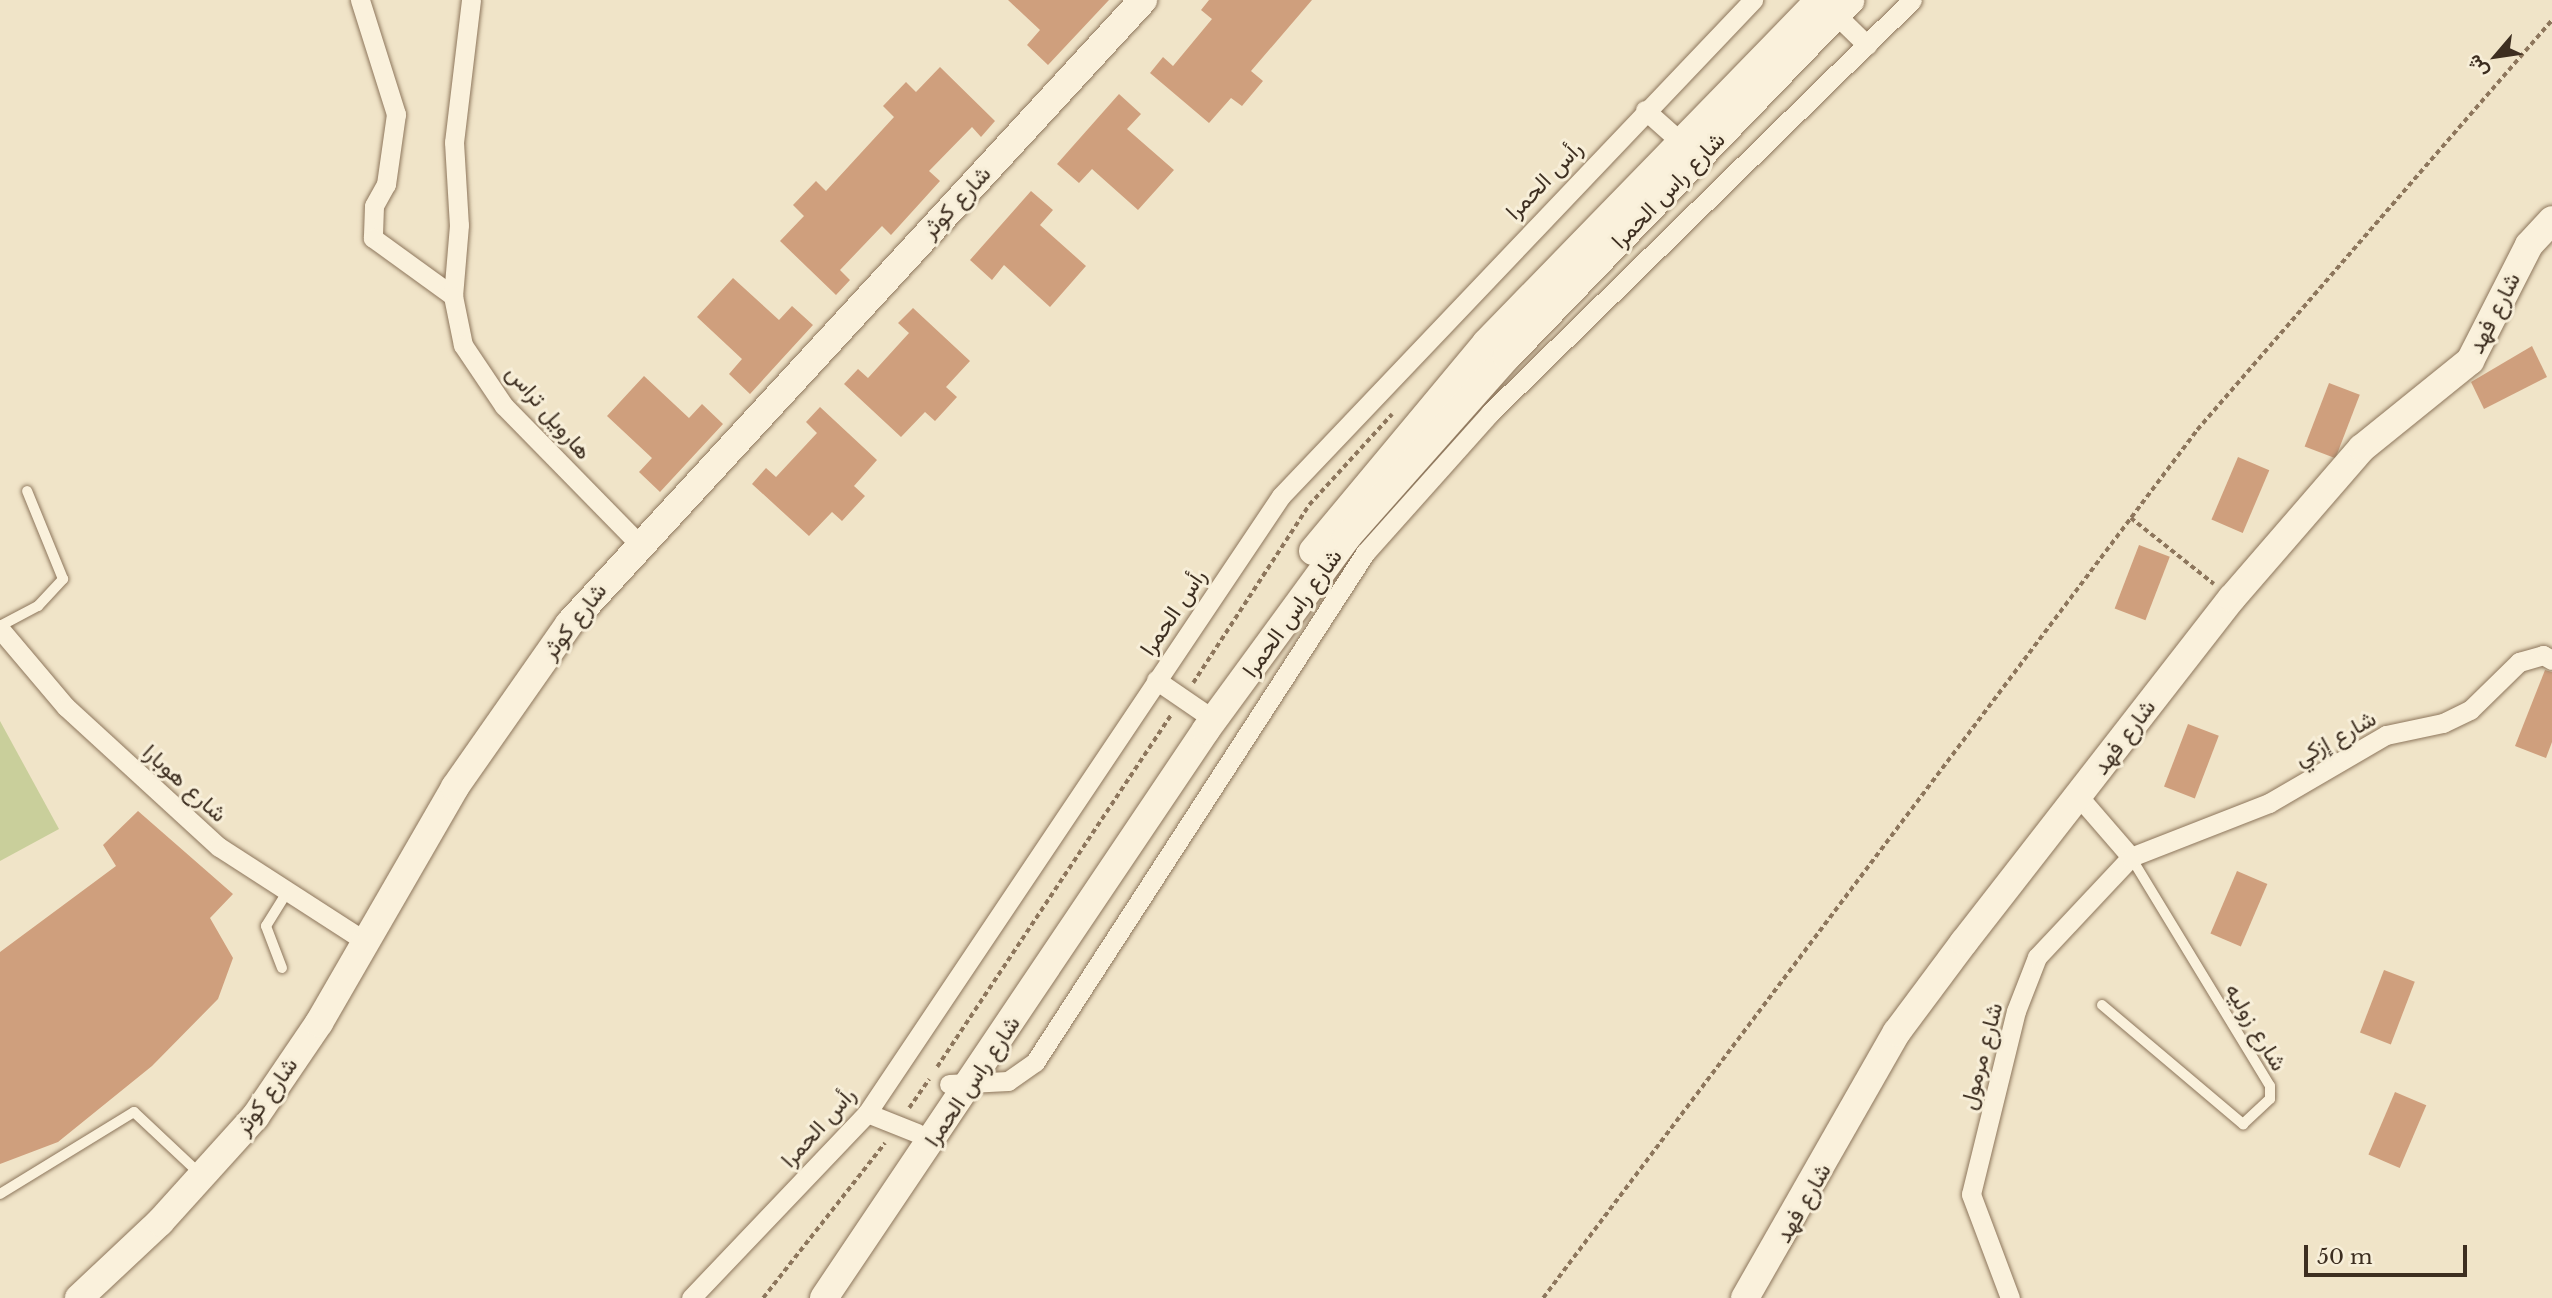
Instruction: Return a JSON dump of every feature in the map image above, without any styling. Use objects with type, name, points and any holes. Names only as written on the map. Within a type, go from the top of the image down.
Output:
[{"type":"street","points":[[360,0],[396,114],[386,184],[373,206],[373,239],[453,296]]},
{"type":"street","name":"هارويل تراس","points":[[471,0],[454,142],[460,225],[453,296],[463,345],[504,406],[638,543]]},
{"type":"street","name":"شارع كوثر","points":[[79,1298],[202,1176],[255,1117],[365,941],[455,787],[569,624],[638,543],[1143,0]]},
{"type":"street","name":"رأس الحمرا","points":[[691,1298],[867,1113],[1281,496],[1645,110],[1753,0]]},
{"type":"street","points":[[959,1086],[1008,1081],[1035,1062],[1348,538],[1490,413],[1912,0]]},
{"type":"street","points":[[1832,4],[1867,46]]},
{"type":"street","name":"شارع راس الحمرا","points":[[803,1298],[926,1134],[1207,716],[1348,538],[1486,343],[1691,150],[1832,4]]},
{"type":"street","points":[[1645,110],[1691,150]]},
{"type":"street","name":"شارع فهد","points":[[1745,1298],[1897,1032],[2232,598],[2362,448],[2470,361],[2529,245],[2552,220]]},
{"type":"street","name":"شارع هوبارا","points":[[0,627],[66,708],[136,773],[285,895],[365,941]]},
{"type":"street","name":"شارع إزكي","points":[[2131,857],[2269,803],[2385,735],[2443,723],[2470,710],[2519,662],[2543,655],[2552,660]]},
{"type":"street","points":[[1156,680],[1207,716]]},
{"type":"street","points":[[2079,797],[2131,857]]},
{"type":"street","name":"شارع مرمول","points":[[2010,1298],[1971,1194],[2016,1011],[2037,957],[2131,857]]},
{"type":"street","points":[[867,1113],[926,1134]]},
{"type":"street","name":"شارع راس الحمرا","points":[[824,1298],[926,1134]]},
{"type":"lane","points":[[0,627],[38,606],[63,579],[27,491]]},
{"type":"lane","name":"شارع زوليه","points":[[2102,1005],[2243,1124],[2270,1099],[2270,1086],[2131,857]]},
{"type":"lane","points":[[282,968],[266,926],[285,895]]},
{"type":"lane","points":[[0,1194],[134,1112],[202,1176]]},
{"type":"path","points":[[1543,1298],[2197,430],[2552,20]]},
{"type":"path","points":[[2131,517],[2232,598]]},
{"type":"green space","points":[[0,721],[59,829],[0,861]]},
{"type":"building","points":[[1008,0],[1109,0],[1048,65],[1027,45],[1040,30]]},
{"type":"building","points":[[1209,0],[1312,0],[1251,71],[1263,81],[1242,106],[1231,98],[1209,123],[1150,73],[1163,57],[1173,66],[1212,19],[1201,10]]},
{"type":"building","points":[[940,67],[995,121],[981,137],[972,127],[929,171],[940,181],[891,235],[882,226],[840,270],[850,280],[836,295],[780,241],[804,216],[793,205],[816,181],[826,191],[894,117],[883,106],[906,82],[916,92]]},
{"type":"building","points":[[1119,94],[1141,114],[1127,129],[1174,170],[1138,210],[1092,169],[1079,183],[1057,164]]},
{"type":"building","points":[[1031,191],[1053,210],[1040,225],[1086,266],[1050,307],[1004,265],[992,280],[970,260]]},
{"type":"building","points":[[733,278],[779,320],[792,306],[813,325],[750,394],[729,374],[742,359],[697,317]]},
{"type":"building","points":[[913,308],[970,361],[946,387],[957,397],[935,421],[925,412],[901,437],[844,384],[858,369],[868,378],[909,333],[898,323]]},
{"type":"building","points":[[2532,346],[2547,377],[2484,409],[2471,382]]},
{"type":"building","points":[[644,376],[689,418],[702,404],[723,424],[660,492],[639,472],[652,458],[607,416]]},
{"type":"building","points":[[2329,383],[2360,395],[2335,458],[2305,446]]},
{"type":"building","points":[[820,407],[877,460],[854,486],[865,496],[842,521],[832,512],[809,536],[752,484],[766,468],[776,477],[817,433],[806,422]]},
{"type":"building","points":[[2238,457],[2269,470],[2243,533],[2211,520]]},
{"type":"building","points":[[2139,545],[2170,557],[2145,620],[2115,608]]},
{"type":"building","points":[[2545,670],[2552,672],[2552,742],[2546,758],[2515,746]]},
{"type":"building","points":[[2188,724],[2219,736],[2195,798],[2164,787]]},
{"type":"building","points":[[138,811],[233,894],[210,918],[233,958],[218,999],[152,1066],[58,1142],[0,1164],[0,952],[116,866],[103,845]]},
{"type":"building","points":[[2237,871],[2267,884],[2241,946],[2210,934]]},
{"type":"building","points":[[2384,970],[2415,982],[2391,1044],[2360,1033]]},
{"type":"building","points":[[2395,1092],[2426,1105],[2400,1168],[2368,1155]]}]
